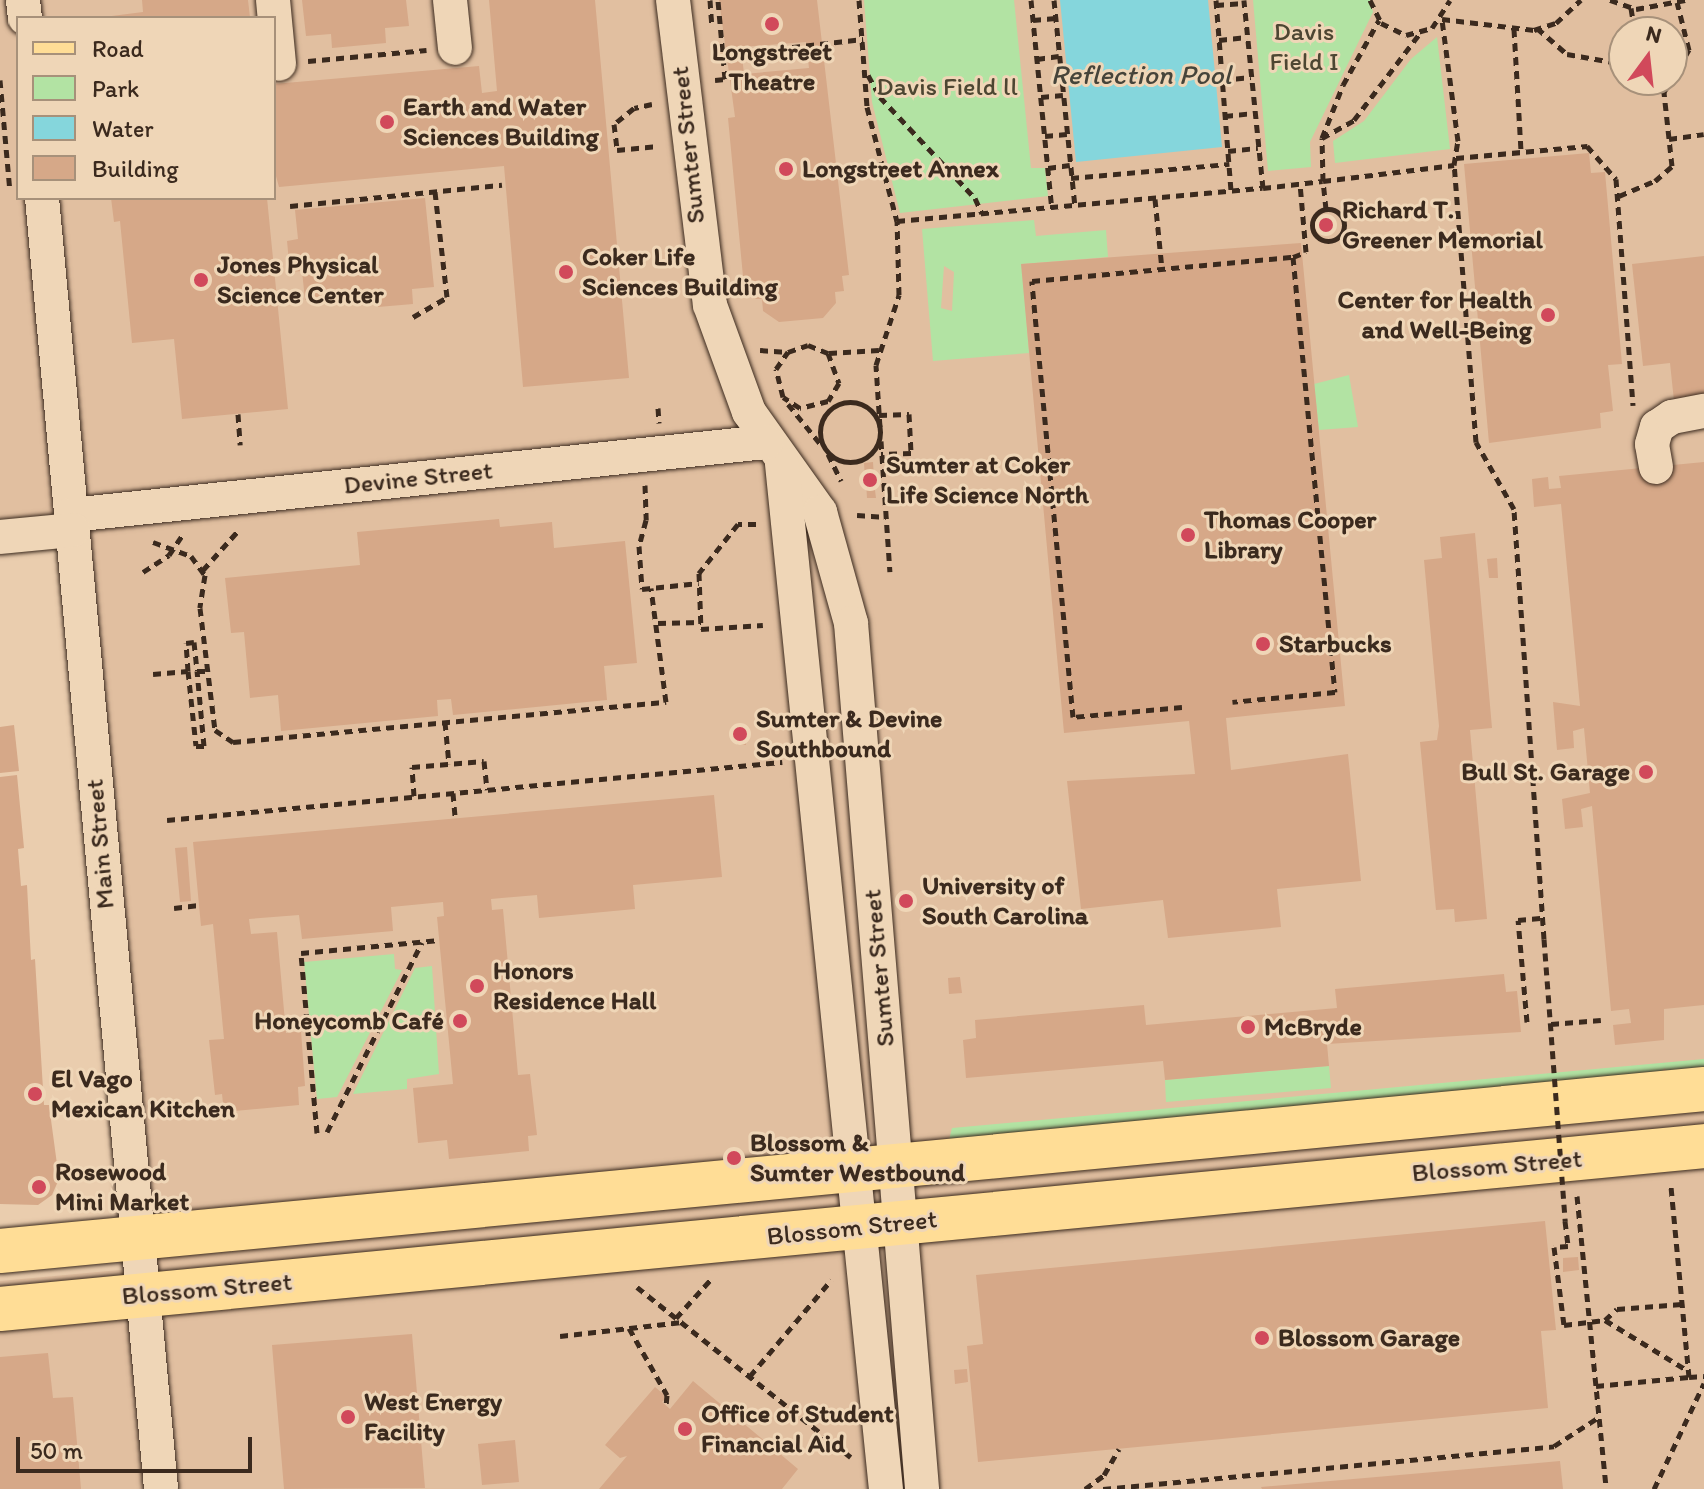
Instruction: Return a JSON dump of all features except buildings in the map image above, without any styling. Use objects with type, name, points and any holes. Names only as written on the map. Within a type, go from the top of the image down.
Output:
[{"type":"main road","points":[[0,1251],[1704,1089]]},
{"type":"main road","name":"Blossom Street","points":[[0,1309],[1704,1146]]},
{"type":"street","points":[[450,0],[455,48]]},
{"type":"street","name":"Sumter Street","points":[[673,0],[710,305],[749,412],[774,453],[820,512],[851,623],[898,1164],[880,1225],[886,1489]]},
{"type":"street","points":[[276,32],[279,64]]},
{"type":"street","name":"Main Street","points":[[42,200],[135,1237],[161,1489]]},
{"type":"street","points":[[1656,467],[1652,444],[1657,427],[1672,417],[1704,411]]},
{"type":"street","name":"Sumter Street","points":[[774,453],[815,759],[851,1169],[880,1225],[922,1489]]},
{"type":"street","name":"Devine Street","points":[[0,537],[180,503],[642,454],[774,453]]},
{"type":"path","points":[[714,80],[725,79],[718,0]]},
{"type":"path","points":[[859,0],[867,107],[897,221],[899,295],[880,350],[879,415],[890,572]]},
{"type":"path","points":[[1031,0],[1052,209]]},
{"type":"path","points":[[1054,0],[1075,207]]},
{"type":"path","points":[[1370,0],[1379,20],[1393,31],[1420,33]]},
{"type":"path","points":[[1450,0],[1442,19],[1458,141],[1455,161],[1476,442],[1514,509],[1568,1246],[1554,1247],[1564,1325],[1605,1320],[1617,1309],[1682,1304]]},
{"type":"path","points":[[1322,138],[1354,120],[1420,33],[1442,19],[1514,29],[1537,28],[1556,23],[1581,0]]},
{"type":"path","points":[[1610,0],[1631,8],[1685,0]]},
{"type":"path","points":[[1231,191],[1216,3],[1244,2],[1263,188]]},
{"type":"path","points":[[1631,8],[1632,16]]},
{"type":"path","points":[[1033,20],[1056,18]]},
{"type":"path","points":[[1326,209],[1322,138],[1343,85],[1379,20]]},
{"type":"path","points":[[1537,28],[1567,54],[1608,61]]},
{"type":"path","points":[[1514,29],[1521,152]]},
{"type":"path","points":[[1219,40],[1247,37]]},
{"type":"path","points":[[723,55],[863,39]]},
{"type":"path","points":[[279,64],[455,48]]},
{"type":"path","points":[[1037,59],[1059,56]]},
{"type":"path","points":[[866,71],[880,97],[975,198],[982,214]]},
{"type":"path","points":[[1222,80],[1251,77]]},
{"type":"path","points":[[1041,97],[1063,95]]},
{"type":"path","points":[[1619,196],[1655,181],[1672,166],[1664,96]]},
{"type":"path","points":[[652,104],[618,118],[615,133],[617,150],[658,146]]},
{"type":"path","points":[[1225,116],[1255,113]]},
{"type":"path","points":[[607,134],[615,133]]},
{"type":"path","points":[[1045,136],[1067,134]]},
{"type":"path","points":[[1669,139],[1704,134]]},
{"type":"path","points":[[897,221],[1300,184],[1521,152],[1587,146],[1616,179],[1619,196],[1634,416]]},
{"type":"path","points":[[1228,151],[1258,148]]},
{"type":"path","points":[[1071,178],[1229,164]]},
{"type":"path","points":[[1048,168],[1070,165]]},
{"type":"path","points":[[1182,707],[1073,717],[1032,281],[1293,257],[1306,252],[1300,184]]},
{"type":"path","points":[[290,206],[502,185]]},
{"type":"path","points":[[413,317],[447,297],[435,191]]},
{"type":"path","points":[[1155,199],[1162,269]]},
{"type":"path","points":[[1326,209],[1335,211],[1343,223],[1341,233],[1329,241],[1312,230],[1313,219],[1326,209]]},
{"type":"path","points":[[1232,702],[1335,692],[1293,257]]},
{"type":"path","points":[[754,348],[788,352],[808,345],[828,353],[880,350]]},
{"type":"path","points":[[788,352],[776,369],[783,397],[826,450],[846,491]]},
{"type":"path","points":[[783,397],[800,408],[828,401],[839,383],[828,353]]},
{"type":"path","points":[[880,427],[862,404],[842,403],[822,422],[826,450],[843,461],[862,459],[880,437]]},
{"type":"path","points":[[238,414],[240,445]]},
{"type":"path","points":[[879,415],[909,414],[911,453],[881,454]]},
{"type":"path","points":[[642,454],[647,504],[640,560],[642,589],[699,583]]},
{"type":"path","points":[[143,572],[177,548],[184,527],[180,503]]},
{"type":"path","points":[[853,505],[859,519],[886,517]]},
{"type":"path","points":[[756,524],[738,524],[699,573],[701,629],[763,625]]},
{"type":"path","points":[[140,540],[177,548],[200,564],[205,575],[200,608],[215,730],[233,742],[666,702],[651,588]]},
{"type":"path","points":[[658,623],[701,622]]},
{"type":"path","points":[[194,642],[197,671],[204,746],[196,746],[186,643],[194,642]]},
{"type":"path","points":[[153,674],[188,671]]},
{"type":"path","points":[[197,671],[207,671]]},
{"type":"path","points":[[445,722],[449,764]]},
{"type":"path","points":[[167,820],[815,759]]},
{"type":"path","points":[[414,796],[412,767],[484,761],[487,790]]},
{"type":"path","points":[[453,793],[455,818]]},
{"type":"path","points":[[174,908],[199,905]]},
{"type":"path","points":[[1527,1022],[1518,920],[1543,918]]},
{"type":"path","points":[[317,1133],[301,953],[439,940]]},
{"type":"path","points":[[327,1132],[422,942]]},
{"type":"path","points":[[1551,1024],[1601,1020]]},
{"type":"path","points":[[1671,1184],[1688,1374]]},
{"type":"path","points":[[1576,1192],[1606,1489]]},
{"type":"path","points":[[560,1336],[679,1320],[714,1276]]},
{"type":"path","points":[[750,1376],[835,1276]]},
{"type":"path","points":[[630,1281],[855,1459]]},
{"type":"path","points":[[1605,1320],[1688,1374]]},
{"type":"path","points":[[629,1328],[668,1397],[666,1406]]},
{"type":"path","points":[[1595,1386],[1688,1374],[1704,1376]]},
{"type":"path","points":[[1654,1489],[1704,1383]]},
{"type":"path","points":[[1103,1489],[1554,1446],[1599,1417]]},
{"type":"path","points":[[1085,1489],[1104,1475],[1119,1449]]},
{"type":"shaded area","name":"University of South Carolina","points":[[0,0],[1704,0],[1704,1489],[0,1489],[0,1281],[141,1268],[74,529],[0,535]]},
{"type":"green space","name":"Davis Field ll","points":[[864,0],[1014,0],[1031,168],[1045,168],[1048,196],[900,213],[872,102]]},
{"type":"green space","name":"Davis Field I","points":[[1253,0],[1370,0],[1373,12],[1310,142],[1311,167],[1268,171]]},
{"type":"green space","points":[[1437,37],[1450,149],[1335,163],[1333,141],[1364,121],[1411,59]]},
{"type":"green space","points":[[1034,220],[1036,236],[1106,230],[1108,257],[1022,264],[1029,353],[933,361],[922,229]],"holes":[[[944,266],[954,272],[952,311],[941,308]]]},
{"type":"green space","points":[[1349,375],[1358,427],[1319,430],[1314,384]]},
{"type":"green space","points":[[394,954],[395,969],[402,970],[337,1097],[317,1099],[304,962]]},
{"type":"green space","points":[[432,966],[439,1074],[407,1079],[407,1089],[353,1094],[415,968]]},
{"type":"green space","points":[[1704,1059],[1704,1070],[1666,1073],[1665,1068],[1659,1074],[949,1140],[952,1128]]},
{"type":"green space","points":[[1329,1066],[1331,1088],[1166,1102],[1165,1080]]},
{"type":"water","name":"Reflection Pool","points":[[1060,0],[1208,0],[1222,147],[1076,162]]},
{"type":"place","name":"Longstreet Theatre","points":[[772,24]]},
{"type":"place","name":"Earth and Water Sciences Building","points":[[387,122]]},
{"type":"place","name":"Longstreet Annex","points":[[786,169]]},
{"type":"place","name":"Richard T. Greener Memorial","points":[[1326,225]]},
{"type":"place","name":"Coker Life Sciences Building","points":[[566,272]]},
{"type":"place","name":"Jones Physical Science Center","points":[[201,280]]},
{"type":"place","name":"Center for Health and Well-Being","points":[[1548,315]]},
{"type":"place","name":"Sumter at Coker Life Science North","points":[[870,480]]},
{"type":"place","name":"Thomas Cooper Library","points":[[1188,535]]},
{"type":"place","name":"Starbucks","points":[[1263,644]]},
{"type":"place","name":"Sumter & Devine Southbound","points":[[740,734]]},
{"type":"place","name":"Bull St. Garage","points":[[1646,772]]},
{"type":"place","name":"University of South Carolina","points":[[906,901]]},
{"type":"place","name":"Honors Residence Hall","points":[[477,986]]},
{"type":"place","name":"Honeycomb Café","points":[[460,1021]]},
{"type":"place","name":"McBryde","points":[[1248,1027]]},
{"type":"place","name":"El Vago Mexican Kitchen","points":[[35,1094]]},
{"type":"place","name":"Blossom & Sumter Westbound","points":[[734,1158]]},
{"type":"place","name":"Rosewood Mini Market","points":[[39,1187]]},
{"type":"place","name":"Blossom Garage","points":[[1262,1338]]},
{"type":"place","name":"West Energy Facility","points":[[348,1417]]},
{"type":"place","name":"Office of Student Financial Aid","points":[[685,1429]]}]
